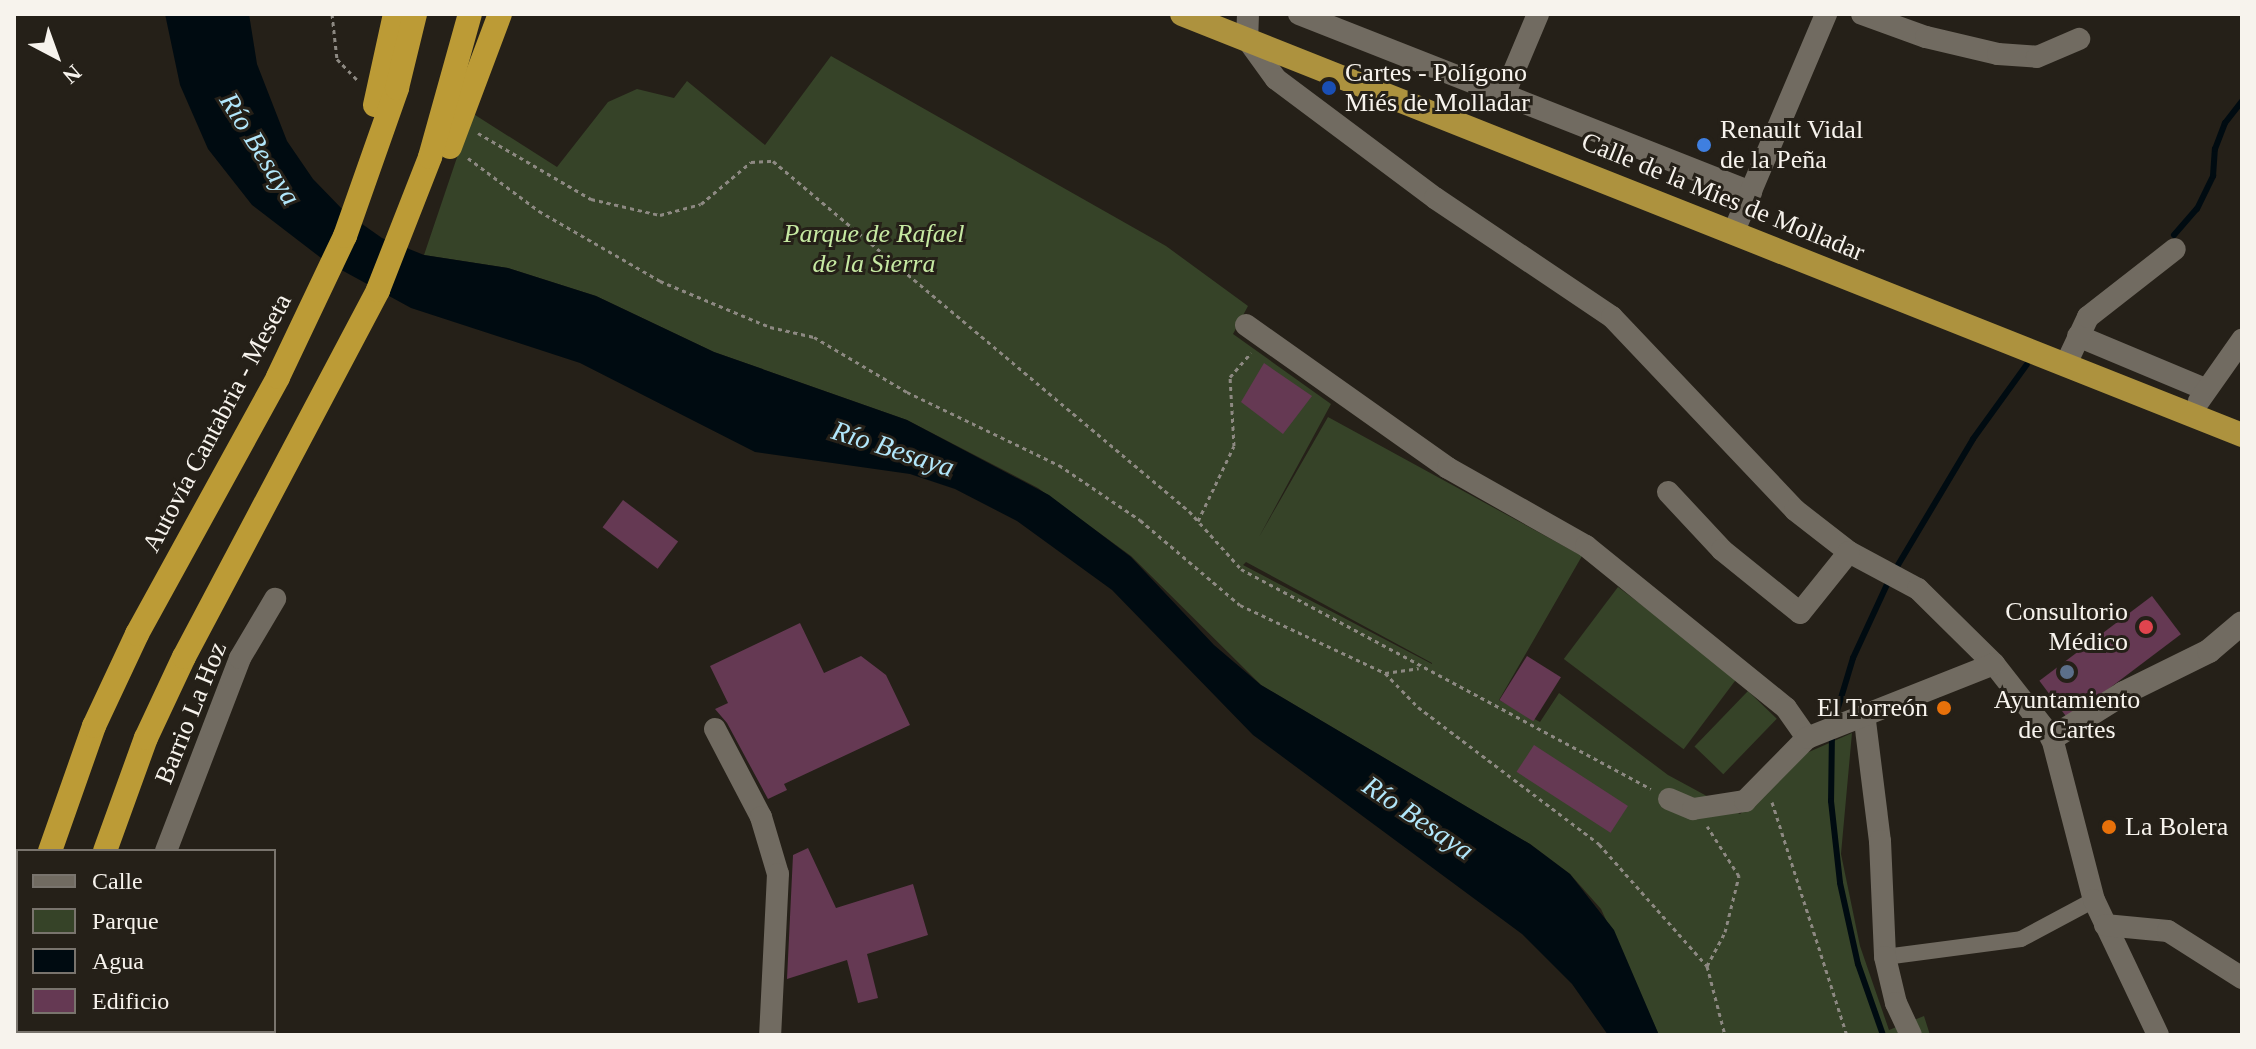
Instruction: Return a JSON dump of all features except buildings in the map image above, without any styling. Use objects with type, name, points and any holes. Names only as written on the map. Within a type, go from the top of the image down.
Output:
[{"type":"highway","points":[[380,86],[395,14]]},
{"type":"highway","name":"Autovía Cantabria - Meseta","points":[[51,849],[109,692],[345,236],[380,86],[415,14]]},
{"type":"highway","points":[[106,849],[146,738],[184,657],[214,627],[409,257],[456,105],[470,14]]},
{"type":"highway","points":[[456,105],[500,14]]},
{"type":"highway","name":"Calle de la Mies de Molladar","points":[[1182,14],[2242,435]]},
{"type":"street","points":[[1248,14],[1247,39],[1276,79],[1315,112],[1612,317],[1765,482],[1849,552],[1884,574],[1918,589],[1994,664],[2052,738],[2094,900],[2158,1035]]},
{"type":"street","points":[[1299,14],[1751,192]]},
{"type":"street","points":[[1504,95],[1538,14]]},
{"type":"street","points":[[1734,231],[1826,14]]},
{"type":"street","points":[[1862,14],[1914,34],[1998,54],[2037,57],[2079,39]]},
{"type":"street","points":[[2066,364],[2088,317],[2175,249]]},
{"type":"street","points":[[1255,332],[1448,468],[1586,546],[1786,708],[1812,736]]},
{"type":"street","points":[[2078,336],[2205,389]]},
{"type":"street","points":[[2194,415],[2205,389],[2242,340]]},
{"type":"street","points":[[1668,492],[1722,550],[1800,613],[1849,552]]},
{"type":"street","name":"Barrio La Hoz","points":[[167,849],[240,658],[275,599]]},
{"type":"street","points":[[2052,738],[2124,693],[2209,651],[2242,623]]},
{"type":"street","points":[[1669,799],[1693,809],[1745,801],[1812,736],[1994,664]]},
{"type":"street","points":[[1864,713],[1880,841],[1885,957],[1896,1003],[1911,1035]]},
{"type":"street","points":[[715,729],[761,817],[778,874],[770,1035]]},
{"type":"street","points":[[1885,957],[2021,939],[2094,900]]},
{"type":"street","points":[[2105,925],[2168,931],[2242,978]]},
{"type":"path","points":[[332,14],[337,59],[380,86]]},
{"type":"path","points":[[475,131],[591,199],[660,215],[701,204],[751,162],[773,161],[1198,521],[1241,569],[1669,799]]},
{"type":"path","points":[[467,157],[539,211],[660,281],[770,327],[814,337],[907,392],[1059,465],[1140,520],[1240,605],[1385,673],[1430,717],[1599,844],[1707,966],[1725,1035]]},
{"type":"path","points":[[1198,521],[1234,446],[1230,377],[1255,332]]},
{"type":"path","points":[[1385,673],[1423,668]]},
{"type":"path","points":[[1765,781],[1847,1035]]},
{"type":"path","points":[[1707,966],[1725,932],[1739,876],[1707,828],[1715,808]]},
{"type":"green space","name":"Parque de Rafael de la Sierra","points":[[831,56],[1166,246],[1248,306],[1233,334],[1331,404],[1259,537],[1328,417],[1582,556],[1499,700],[1540,722],[1559,693],[1668,775],[1740,814],[1802,755],[1852,733],[1841,854],[1860,946],[1889,1030],[1924,1016],[1930,1035],[1659,1035],[1601,909],[1570,874],[1530,844],[1261,685],[1131,556],[1038,488],[907,420],[714,352],[596,296],[508,268],[424,255],[472,113],[557,167],[608,102],[637,89],[674,98],[687,81],[765,145]],"holes":[[[1246,562],[1432,664],[1243,565]]]},
{"type":"green space","points":[[1618,587],[1738,677],[1684,749],[1564,659]]},
{"type":"green space","points":[[1748,691],[1777,719],[1723,774],[1695,746]]},
{"type":"water","name":"Río Besaya","points":[[165,14],[249,14],[257,64],[287,141],[313,179],[345,212],[382,238],[424,255],[508,268],[596,296],[714,352],[907,420],[1049,495],[1131,557],[1214,645],[1261,685],[1530,844],[1570,874],[1614,930],[1659,1035],[1608,1035],[1572,984],[1522,934],[1253,735],[1112,590],[1017,521],[955,489],[910,474],[755,452],[580,363],[411,308],[325,261],[252,205],[208,149],[180,85]]},
{"type":"waterway","points":[[2174,235],[2197,209],[2213,176],[2215,149],[2225,123],[2242,101]]},
{"type":"waterway","points":[[1895,570],[1973,439],[2027,364]]},
{"type":"waterway","points":[[1834,721],[1853,658],[1889,580]]},
{"type":"waterway","points":[[1832,732],[1831,801],[1840,883],[1858,964],[1883,1035]]},
{"type":"place","name":"Cartes - Polígono Miés de Molladar","points":[[1329,88]]},
{"type":"place","name":"Renault Vidal de la Peña","points":[[1704,145]]},
{"type":"place","name":"Consultorio Médico","points":[[2146,627]]},
{"type":"place","name":"Ayuntamiento de Cartes","points":[[2067,672]]},
{"type":"place","name":"El Torreón","points":[[1944,708]]},
{"type":"place","name":"La Bolera","points":[[2109,827]]}]
